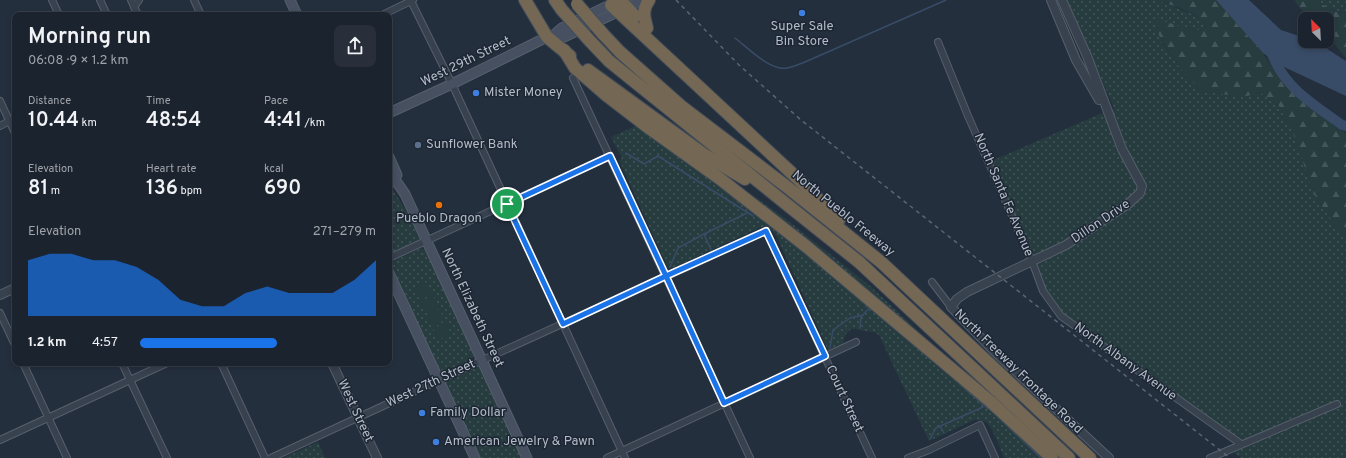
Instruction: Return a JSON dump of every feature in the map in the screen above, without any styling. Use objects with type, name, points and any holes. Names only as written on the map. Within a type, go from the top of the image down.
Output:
[{"type":"highway","points":[[525,0],[550,36],[581,65],[705,155],[790,207]]},
{"type":"highway","name":"North Pueblo Freeway","points":[[554,0],[609,61],[859,262],[1069,458]]},
{"type":"highway","points":[[647,28],[643,14],[649,0]]},
{"type":"highway","name":"North Pueblo Freeway","points":[[575,2],[603,34],[626,57],[681,106],[791,190],[881,262],[1090,458]]},
{"type":"highway","points":[[617,3],[647,28],[671,61]]},
{"type":"highway","points":[[617,3],[671,61],[797,178],[881,262]]},
{"type":"highway","points":[[564,50],[575,68],[606,95],[719,178],[806,247],[986,397],[1052,458]]},
{"type":"main road","points":[[290,0],[296,12]]},
{"type":"main road","name":"West 29th Street","points":[[392,112],[550,36],[562,28],[599,10],[617,3],[643,0]]},
{"type":"main road","name":"West 29th Street","points":[[550,36],[564,36],[617,3]]},
{"type":"main road","points":[[392,165],[402,190]]},
{"type":"main road","name":"North Elizabeth Street","points":[[392,175],[402,190],[427,241],[527,458]]},
{"type":"main road","points":[[392,279],[475,458]]},
{"type":"street","points":[[52,0],[58,12]]},
{"type":"street","points":[[100,0],[106,12]]},
{"type":"street","points":[[131,0],[136,12]]},
{"type":"street","points":[[134,7],[139,0]]},
{"type":"street","points":[[194,0],[200,12]]},
{"type":"street","points":[[388,12],[412,0],[625,458]]},
{"type":"street","name":"Dillon Drive","points":[[1051,0],[1082,71],[1111,122]]},
{"type":"street","name":"Dillon Drive","points":[[1032,261],[1066,245],[1128,204],[1140,193],[1142,186],[1122,149],[1087,56],[1062,0]]},
{"type":"street","name":"North Santa Fe Avenue","points":[[938,42],[1032,261],[967,292],[951,307]]},
{"type":"street","points":[[573,78],[750,458]]},
{"type":"street","points":[[0,101],[12,120],[0,126]]},
{"type":"street","points":[[392,257],[610,156]]},
{"type":"street","name":"West 27th Street","points":[[272,458],[766,231]]},
{"type":"street","name":"Court Street","points":[[766,231],[872,458]]},
{"type":"street","name":"North Albany Avenue","points":[[1032,261],[1044,292],[1060,316],[1241,444]]},
{"type":"street","name":"North Freeway Frontage Road","points":[[932,282],[951,307],[997,354],[1109,458]]},
{"type":"street","points":[[0,295],[12,289]]},
{"type":"street","points":[[0,313],[12,339]]},
{"type":"street","points":[[607,458],[856,342]]},
{"type":"street","points":[[24,366],[68,458]]},
{"type":"street","points":[[123,366],[167,458]]},
{"type":"street","points":[[0,440],[160,366]]},
{"type":"street","points":[[222,366],[265,458]]},
{"type":"street","name":"West Street","points":[[333,366],[377,458]]},
{"type":"street","points":[[1210,458],[1337,404]]},
{"type":"street","points":[[908,458],[929,450],[980,425],[995,458]]},
{"type":"green space","points":[[1067,0],[1156,0],[1190,13],[1203,21],[1207,26],[1205,31],[1190,29],[1161,41],[1181,69],[1201,91],[1242,97],[1261,93],[1279,106],[1292,130],[1314,194],[1346,238],[1346,458],[1241,458],[1230,449],[1240,445],[1061,316],[1043,291],[989,162],[1114,108]]},
{"type":"green space","points":[[1156,0],[1216,0],[1263,53],[1280,79],[1308,105],[1337,128],[1346,133],[1346,238],[1314,194],[1292,130],[1279,106],[1261,93],[1242,97],[1201,91],[1181,69],[1161,40],[1155,24],[1159,20],[1190,29],[1205,31],[1207,26],[1197,16]]},
{"type":"green space","points":[[1295,0],[1313,0],[1338,12],[1346,13],[1346,58],[1334,43],[1334,12],[1303,12]]},
{"type":"green space","points":[[1313,0],[1346,0],[1346,13],[1337,11]]},
{"type":"green space","points":[[647,121],[782,216],[869,285],[1053,458],[1004,458],[992,430],[987,423],[980,420],[974,420],[929,441],[879,335],[872,332],[851,329],[845,335],[843,345],[828,350],[777,237],[769,229],[761,227],[673,268],[668,268],[619,160],[622,158],[611,137]]},
{"type":"green space","points":[[392,189],[409,215],[419,239],[418,241],[392,253]]},
{"type":"green space","points":[[421,248],[425,250],[474,356],[472,359],[444,372],[439,369],[392,268],[392,262]]},
{"type":"green space","points":[[427,282],[432,294],[420,300],[414,288]]},
{"type":"green space","points":[[433,295],[439,307],[426,313],[421,301]]},
{"type":"green space","points":[[439,309],[445,320],[432,326],[427,315]]},
{"type":"green space","points":[[446,323],[451,334],[439,340],[433,328]]},
{"type":"green space","points":[[478,367],[522,458],[480,458],[446,383],[448,380]]},
{"type":"green space","points":[[318,442],[325,458],[283,458]]},
{"type":"water","points":[[1216,0],[1249,0],[1281,30],[1298,36],[1298,48],[1326,48],[1346,61],[1346,96],[1282,66],[1263,53]]},
{"type":"waterway","points":[[735,38],[760,58],[774,66],[787,68],[805,62],[946,0]]},
{"type":"waterway","points":[[1270,48],[1275,61],[1290,83],[1309,101],[1342,125],[1346,126]]},
{"type":"waterway","points":[[626,153],[644,164],[658,156],[753,216]]},
{"type":"waterway","points":[[670,267],[678,248],[747,213]]},
{"type":"waterway","points":[[704,234],[711,250]]},
{"type":"waterway","points":[[796,246],[804,252]]},
{"type":"waterway","points":[[860,328],[861,317],[870,307]]},
{"type":"waterway","points":[[830,348],[833,330],[850,318],[863,315]]},
{"type":"waterway","points":[[952,377],[988,409]]},
{"type":"waterway","points":[[930,439],[936,428],[983,407]]},
{"type":"waterway","points":[[999,418],[1041,458]]},
{"type":"waterway","points":[[940,426],[944,433]]},
{"type":"railway","points":[[676,0],[739,65],[801,120],[1230,458]]},
{"type":"place","name":"Super Sale Bin Store","points":[[802,13]]},
{"type":"place","name":"Mister Money","points":[[476,93]]},
{"type":"place","name":"Sunflower Bank","points":[[418,145]]},
{"type":"place","name":"Pueblo Dragon","points":[[439,205]]},
{"type":"place","name":"Family Dollar","points":[[422,413]]},
{"type":"place","name":"American Jewelry & Pawn","points":[[436,442]]},
{"type":"route","points":[[507,204],[563,324],[666,276],[724,403],[825,356],[766,231],[666,276],[610,156],[507,204]]}]
